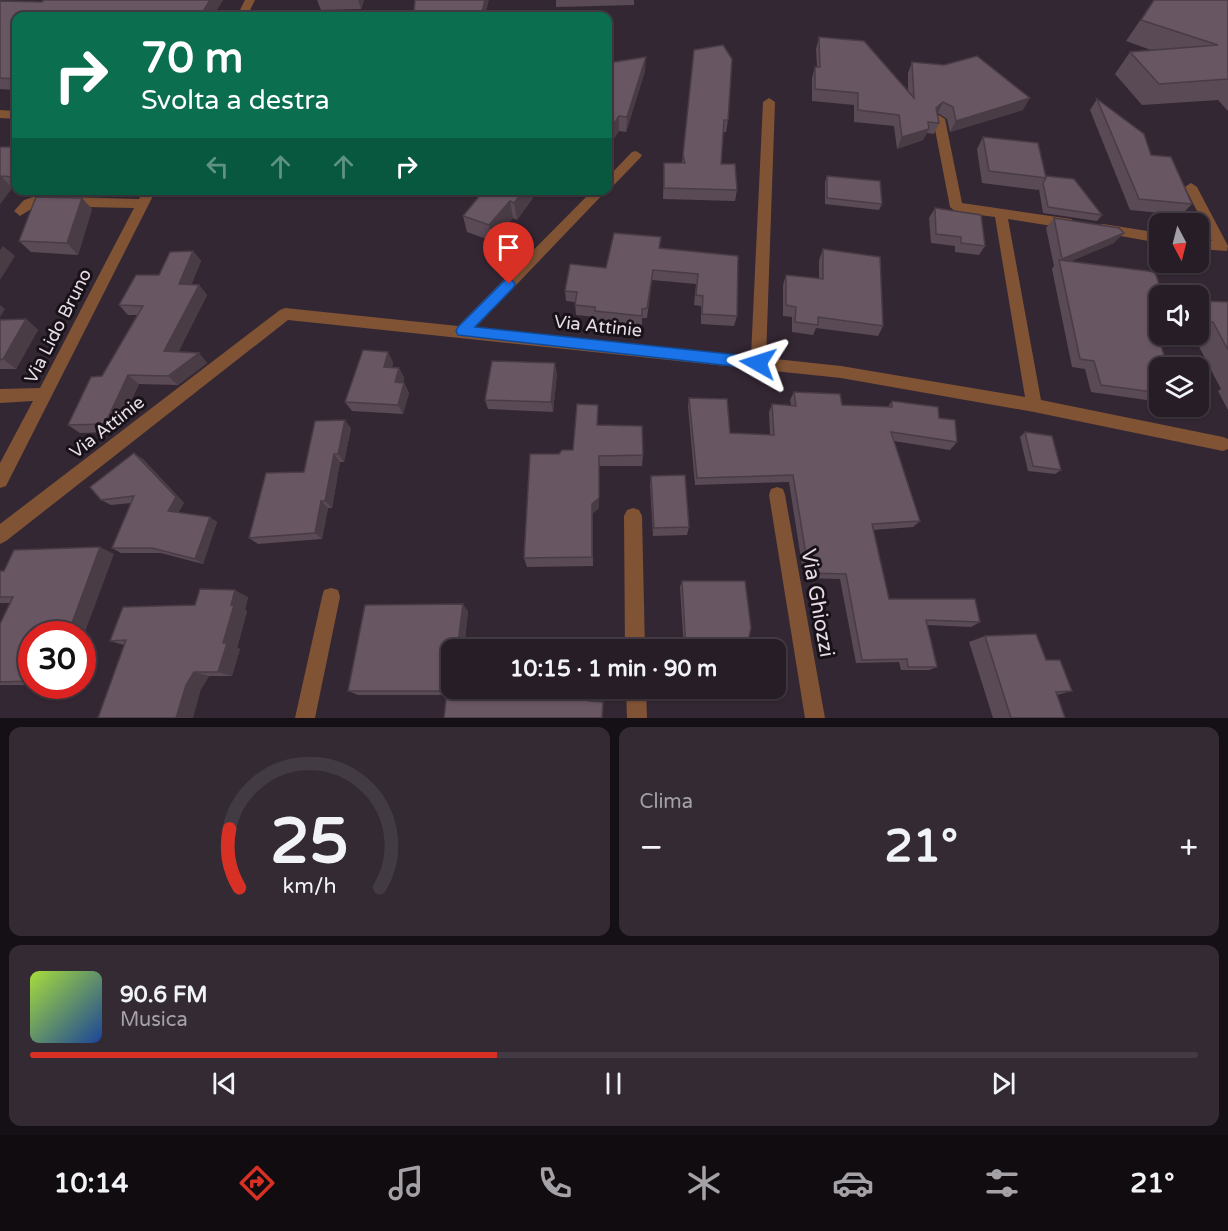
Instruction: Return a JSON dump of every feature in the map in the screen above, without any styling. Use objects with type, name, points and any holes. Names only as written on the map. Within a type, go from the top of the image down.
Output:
[{"type":"street","points":[[758,363],[769,102]]},
{"type":"street","points":[[939,119],[956,207],[1149,236]]},
{"type":"street","points":[[612,180],[636,155]]},
{"type":"street","points":[[1191,187],[1204,213]]},
{"type":"street","points":[[463,331],[596,195]]},
{"type":"street","points":[[20,211],[29,203],[36,201],[147,197]]},
{"type":"street","name":"Via Lido Bruno","points":[[0,480],[147,197]]},
{"type":"street","points":[[1000,214],[1034,405]]},
{"type":"street","points":[[1209,222],[1222,247],[1209,245]]},
{"type":"street","name":"Via Attinie","points":[[0,535],[285,314],[841,372],[1034,405],[1223,444]]},
{"type":"street","points":[[0,396],[45,394]]},
{"type":"street","name":"Via Ghiozzi","points":[[777,495],[815,718]]},
{"type":"street","points":[[633,516],[635,639]]},
{"type":"street","points":[[306,718],[331,597]]},
{"type":"street","points":[[636,699],[637,718]]},
{"type":"building","points":[[44,0],[210,0],[202,12],[12,12],[12,79],[0,78],[0,1],[42,2]]},
{"type":"building","points":[[415,0],[485,0],[482,12],[414,12]]},
{"type":"building","points":[[1154,0],[1228,0],[1228,79],[1159,84],[1130,52],[1218,45],[1141,20]]},
{"type":"building","points":[[819,37],[864,41],[914,98],[912,62],[944,65],[977,56],[1030,98],[956,121],[953,107],[943,102],[936,108],[939,123],[928,122],[929,129],[902,137],[899,115],[858,110],[858,93],[815,89],[815,67],[820,67]]},
{"type":"building","points":[[723,45],[732,59],[728,120],[724,120],[721,164],[735,164],[737,190],[664,188],[664,163],[685,163],[683,155],[694,50]]},
{"type":"building","points":[[646,57],[627,117],[619,116],[612,126],[612,62]]},
{"type":"building","points":[[1097,99],[1144,134],[1151,155],[1171,157],[1192,204],[1139,199]]},
{"type":"building","points":[[983,137],[1038,143],[1046,178],[989,171]]},
{"type":"building","points":[[0,147],[12,147],[12,177],[1,176],[0,178]]},
{"type":"building","points":[[827,176],[880,181],[882,204],[827,198]]},
{"type":"building","points":[[1046,176],[1074,179],[1102,215],[1048,207],[1043,183]]},
{"type":"building","points":[[480,195],[520,195],[514,203],[510,201],[489,225],[463,216]]},
{"type":"building","points":[[36,197],[82,198],[67,243],[19,241]]},
{"type":"building","points":[[935,208],[981,215],[985,246],[961,243],[961,237],[936,234]]},
{"type":"building","points":[[1054,218],[1119,228],[1124,233],[1062,259]]},
{"type":"building","points":[[614,233],[661,237],[659,248],[738,256],[737,316],[702,314],[703,296],[696,295],[698,274],[653,270],[647,308],[642,309],[642,316],[595,311],[595,307],[575,305],[577,292],[565,291],[570,264],[606,268]]},
{"type":"building","points":[[823,249],[880,257],[883,326],[818,317],[818,325],[795,322],[796,307],[786,305],[786,275],[823,279]]},
{"type":"building","points":[[193,251],[179,284],[199,285],[164,351],[199,353],[168,376],[128,375],[105,424],[68,425],[91,377],[102,376],[143,306],[119,305],[136,275],[159,275],[170,252]]},
{"type":"building","points":[[1059,260],[1155,273],[1159,285],[1149,285],[1149,345],[1161,345],[1165,357],[1149,357],[1149,392],[1101,385],[1094,361],[1080,359]]},
{"type":"building","points":[[1209,301],[1228,302],[1228,350],[1213,322],[1209,322]]},
{"type":"building","points":[[26,319],[3,359],[0,360],[0,320]]},
{"type":"building","points":[[363,350],[388,352],[384,367],[399,368],[395,382],[404,383],[398,405],[345,402]]},
{"type":"building","points":[[492,361],[555,363],[551,402],[485,400]]},
{"type":"building","points":[[794,392],[840,394],[842,405],[892,407],[892,401],[938,407],[939,418],[955,420],[957,442],[891,432],[920,521],[872,524],[889,599],[975,599],[980,622],[926,620],[937,667],[908,667],[907,659],[862,660],[846,574],[809,573],[793,475],[697,478],[689,398],[727,399],[730,433],[774,435],[772,404],[796,406]]},
{"type":"building","points":[[577,404],[598,405],[597,425],[642,426],[643,455],[599,456],[599,498],[592,504],[592,557],[524,558],[530,454],[559,454],[562,450],[573,450]]},
{"type":"building","points":[[345,420],[338,454],[334,454],[325,501],[321,501],[315,533],[249,538],[266,473],[304,472],[315,421]]},
{"type":"building","points":[[1025,432],[1052,436],[1061,470],[1033,466]]},
{"type":"building","points":[[134,453],[176,497],[168,511],[210,517],[195,559],[152,548],[112,548],[134,496],[101,500],[90,487]]},
{"type":"building","points":[[685,475],[689,527],[654,528],[651,476]]},
{"type":"building","points":[[100,547],[73,621],[18,621],[18,681],[0,682],[0,624],[13,597],[0,597],[0,571],[4,571],[14,550]]},
{"type":"building","points":[[682,581],[745,581],[751,628],[748,639],[685,639]]},
{"type":"building","points":[[200,589],[235,590],[231,605],[234,605],[223,643],[227,643],[218,672],[194,672],[186,685],[176,718],[98,718],[126,640],[110,641],[123,607],[195,605]]},
{"type":"building","points":[[463,604],[458,639],[441,639],[441,691],[348,691],[365,605]]},
{"type":"building","points":[[1036,634],[1046,660],[1060,660],[1072,691],[1056,692],[1065,718],[1011,718],[985,636]]},
{"type":"building","points":[[446,699],[589,699],[589,701],[603,702],[602,718],[444,718]]},
{"type":"route","points":[[509,284],[463,331],[758,363]]}]
